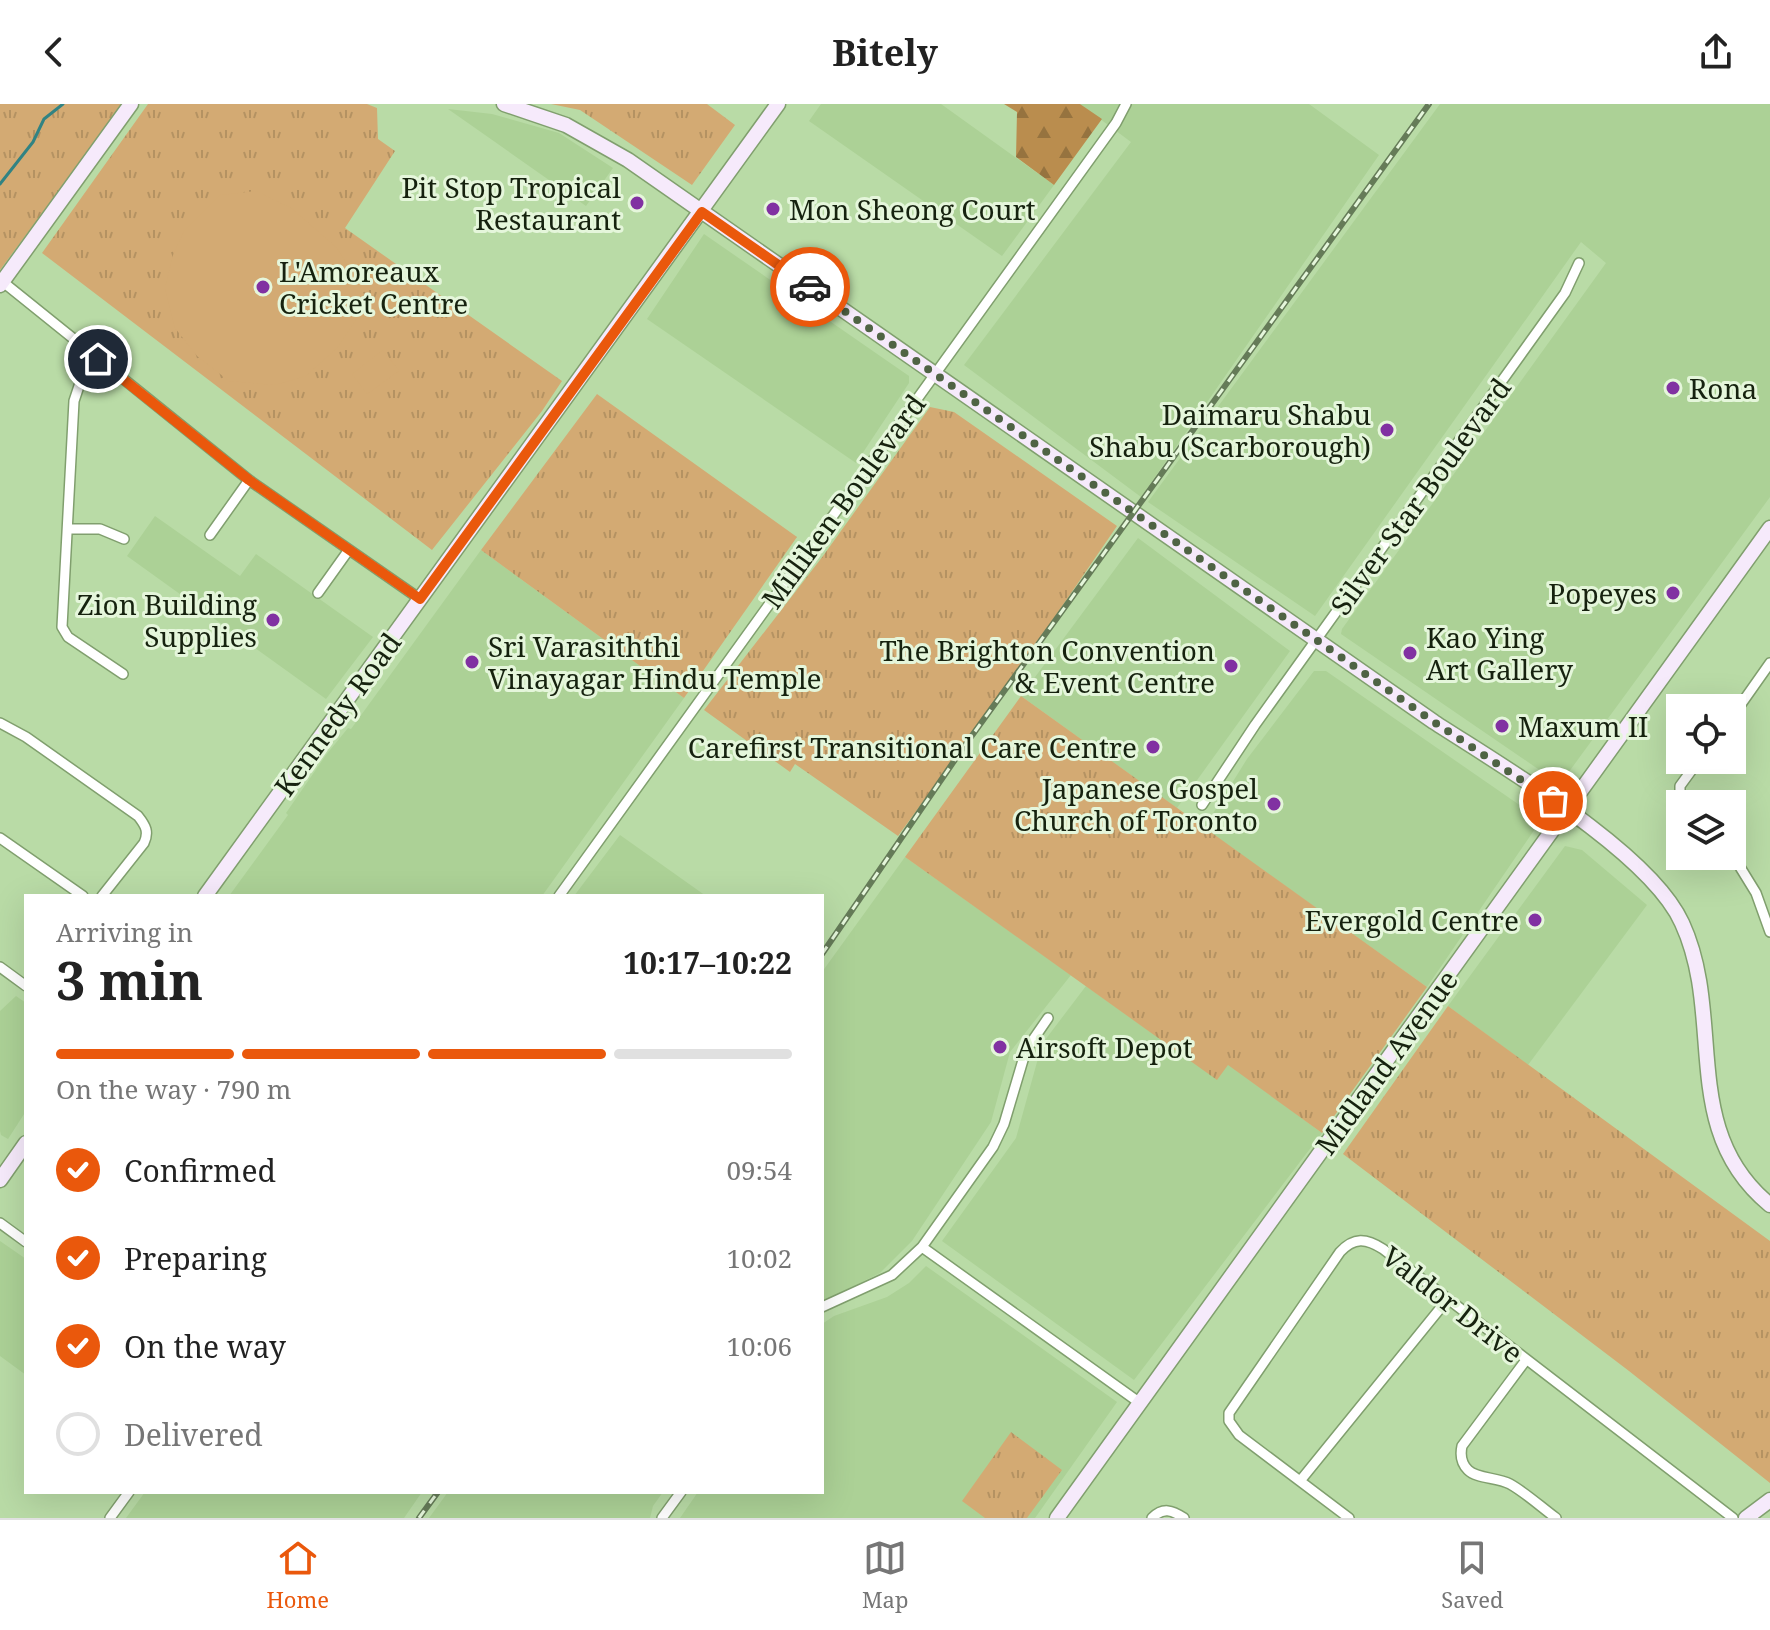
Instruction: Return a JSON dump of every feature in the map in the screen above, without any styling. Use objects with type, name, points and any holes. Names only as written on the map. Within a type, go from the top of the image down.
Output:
[{"type":"main road","points":[[1,284],[131,104]]},
{"type":"main road","points":[[504,104],[566,125],[628,160],[1434,722],[1567,810],[1643,872],[1681,920],[1697,966],[1718,1132],[1728,1156],[1742,1176],[1770,1205]]},
{"type":"main road","name":"Kennedy Road","points":[[206,894],[778,104]]},
{"type":"main road","name":"Midland Avenue","points":[[1057,1518],[1770,528]]},
{"type":"main road","points":[[0,1180],[24,1146]]},
{"type":"main road","points":[[1746,1518],[1770,1500]]},
{"type":"street","name":"Milliken Boulevard","points":[[560,894],[1116,123],[1126,104]]},
{"type":"street","name":"Silver Star Boulevard","points":[[1202,805],[1255,725],[1565,293],[1579,263]]},
{"type":"street","points":[[1,284],[249,480],[420,599]]},
{"type":"street","points":[[98,359],[80,383],[74,401],[64,632],[123,674]]},
{"type":"street","points":[[210,535],[249,480]]},
{"type":"street","points":[[69,529],[100,529],[124,539]]},
{"type":"street","points":[[318,593],[348,551]]},
{"type":"street","points":[[1746,697],[1770,663]]},
{"type":"street","points":[[0,723],[26,737],[138,816],[144,824],[147,836],[144,843],[104,894]]},
{"type":"street","points":[[0,838],[80,894]]},
{"type":"street","points":[[1742,870],[1756,893],[1770,932]]},
{"type":"street","points":[[0,967],[24,985]]},
{"type":"street","points":[[824,1306],[892,1275],[922,1247],[993,1147],[1004,1124],[1026,1050],[1048,1018]]},
{"type":"street","points":[[0,1223],[24,1241]]},
{"type":"street","name":"Valdor Drive","points":[[1349,1518],[1239,1435],[1229,1421],[1229,1413],[1340,1252],[1353,1241],[1363,1240],[1373,1243],[1733,1518]]},
{"type":"street","points":[[922,1247],[1140,1403]]},
{"type":"street","points":[[1300,1481],[1447,1300]]},
{"type":"street","points":[[1526,1360],[1462,1446],[1460,1454],[1462,1462],[1474,1474],[1511,1484],[1556,1518]]},
{"type":"street","points":[[110,1518],[128,1494]]},
{"type":"street","points":[[662,1518],[680,1494]]},
{"type":"street","points":[[1152,1518],[1167,1510],[1184,1518]]},
{"type":"shaded area","points":[[821,104],[941,104],[1054,185],[1002,256],[809,121]]},
{"type":"shaded area","points":[[1080,104],[1309,104],[1379,155],[1141,497],[964,365],[1131,142]]},
{"type":"shaded area","points":[[1440,104],[1770,104],[1770,497],[1560,784],[1341,634],[1606,263],[1581,242],[1315,616],[1148,502]]},
{"type":"shaded area","points":[[448,109],[492,114],[559,133],[613,168],[586,206]]},
{"type":"shaded area","points":[[704,234],[909,376],[909,383],[856,463],[647,319]]},
{"type":"shaded area","points":[[155,516],[240,576],[256,554],[373,637],[326,699],[127,556]]},
{"type":"shaded area","points":[[1138,538],[1290,651],[1177,808],[1021,696]]},
{"type":"shaded area","points":[[481,550],[684,698],[543,894],[230,894],[288,815],[286,813],[326,755],[348,728],[351,729]]},
{"type":"shaded area","points":[[1314,671],[1326,671],[1541,820],[1427,987],[1204,828],[1247,759]]},
{"type":"shaded area","points":[[620,835],[703,894],[576,894]]},
{"type":"shaded area","points":[[1565,846],[1582,850],[1647,905],[1528,1065],[1448,1006]]},
{"type":"shaded area","points":[[905,857],[1071,975],[1010,1052],[991,1122],[912,1241],[880,1273],[824,1301],[824,969]]},
{"type":"shaded area","points":[[1086,986],[1217,1079],[1228,1064],[1322,1133],[1134,1380],[942,1241],[1016,1138],[1042,1044]]},
{"type":"shaded area","points":[[16,996],[24,1002],[24,1114],[8,1139],[0,1131],[0,1011]]},
{"type":"shaded area","points":[[0,1241],[24,1258],[24,1374],[0,1356]]},
{"type":"shaded area","points":[[926,1266],[1117,1402],[1035,1518],[680,1518],[697,1494],[824,1494],[824,1323],[834,1316],[887,1297],[909,1283]]},
{"type":"shaded area","points":[[144,1494],[421,1494],[404,1518],[126,1518]]},
{"type":"shaded area","points":[[447,1494],[662,1494],[653,1506],[650,1518],[429,1518]]},
{"type":"green space","points":[[0,104],[123,104],[0,270]]},
{"type":"green space","points":[[148,104],[367,104],[377,108],[378,139],[395,151],[345,228],[562,381],[542,411],[432,550],[42,253]]},
{"type":"green space","points":[[551,104],[707,104],[735,125],[692,185],[580,110]]},
{"type":"green space","points":[[1004,104],[1080,104],[1102,119],[1054,185],[1016,157],[1017,112]]},
{"type":"green space","name":"L'Amoreaux Cricket Centre","points":[[256,191],[291,208],[337,248],[361,287],[361,312],[337,348],[306,376],[275,385],[229,381],[197,356],[175,328],[165,288],[173,255],[184,231],[220,195]]},
{"type":"green space","points":[[383,350],[399,371],[367,394],[352,374]]},
{"type":"green space","points":[[597,394],[797,537],[684,698],[481,550]]},
{"type":"green space","points":[[930,407],[954,412],[1117,526],[1006,688],[898,836],[795,764],[790,772],[704,710],[823,556]]},
{"type":"green space","points":[[1021,696],[1427,987],[1322,1133],[1228,1065],[1217,1080],[905,857]]},
{"type":"green space","points":[[1448,1006],[1770,1241],[1770,1483],[1629,1371],[1343,1154]]},
{"type":"green space","points":[[1011,1432],[1062,1470],[1027,1518],[985,1518],[962,1501]]},
{"type":"waterway","points":[[0,184],[33,142],[44,119],[63,104]]},
{"type":"railway","points":[[824,951],[963,748],[1429,104]]},
{"type":"railway","points":[[419,1518],[437,1494]]},
{"type":"way so far","points":[[810,287],[1434,722],[1553,801]]},
{"type":"place","name":"Pit Stop Tropical Restaurant","points":[[637,203]]},
{"type":"place","name":"Mon Sheong Court","points":[[773,209]]},
{"type":"place","name":"L'Amoreaux Cricket Centre","points":[[263,287]]},
{"type":"place","name":"Rona","points":[[1673,388]]},
{"type":"place","name":"Daimaru Shabu Shabu (Scarborough)","points":[[1387,430]]},
{"type":"place","name":"Popeyes","points":[[1673,593]]},
{"type":"place","name":"Zion Building Supplies","points":[[273,620]]},
{"type":"place","name":"Kao Ying Art Gallery","points":[[1410,653]]},
{"type":"place","name":"Sri Varasiththi Vinayagar Hindu Temple","points":[[472,662]]},
{"type":"place","name":"The Brighton Convention & Event Centre","points":[[1231,666]]},
{"type":"place","name":"Maxum II","points":[[1502,726]]},
{"type":"place","name":"Carefirst Transitional Care Centre","points":[[1153,747]]},
{"type":"place","name":"Japanese Gospel Church of Toronto","points":[[1274,804]]},
{"type":"place","name":"Evergold Centre","points":[[1535,920]]},
{"type":"place","name":"Airsoft Depot","points":[[1000,1047]]},
{"type":"route","points":[[98,359],[249,480],[420,599],[702,212],[810,287]]}]
